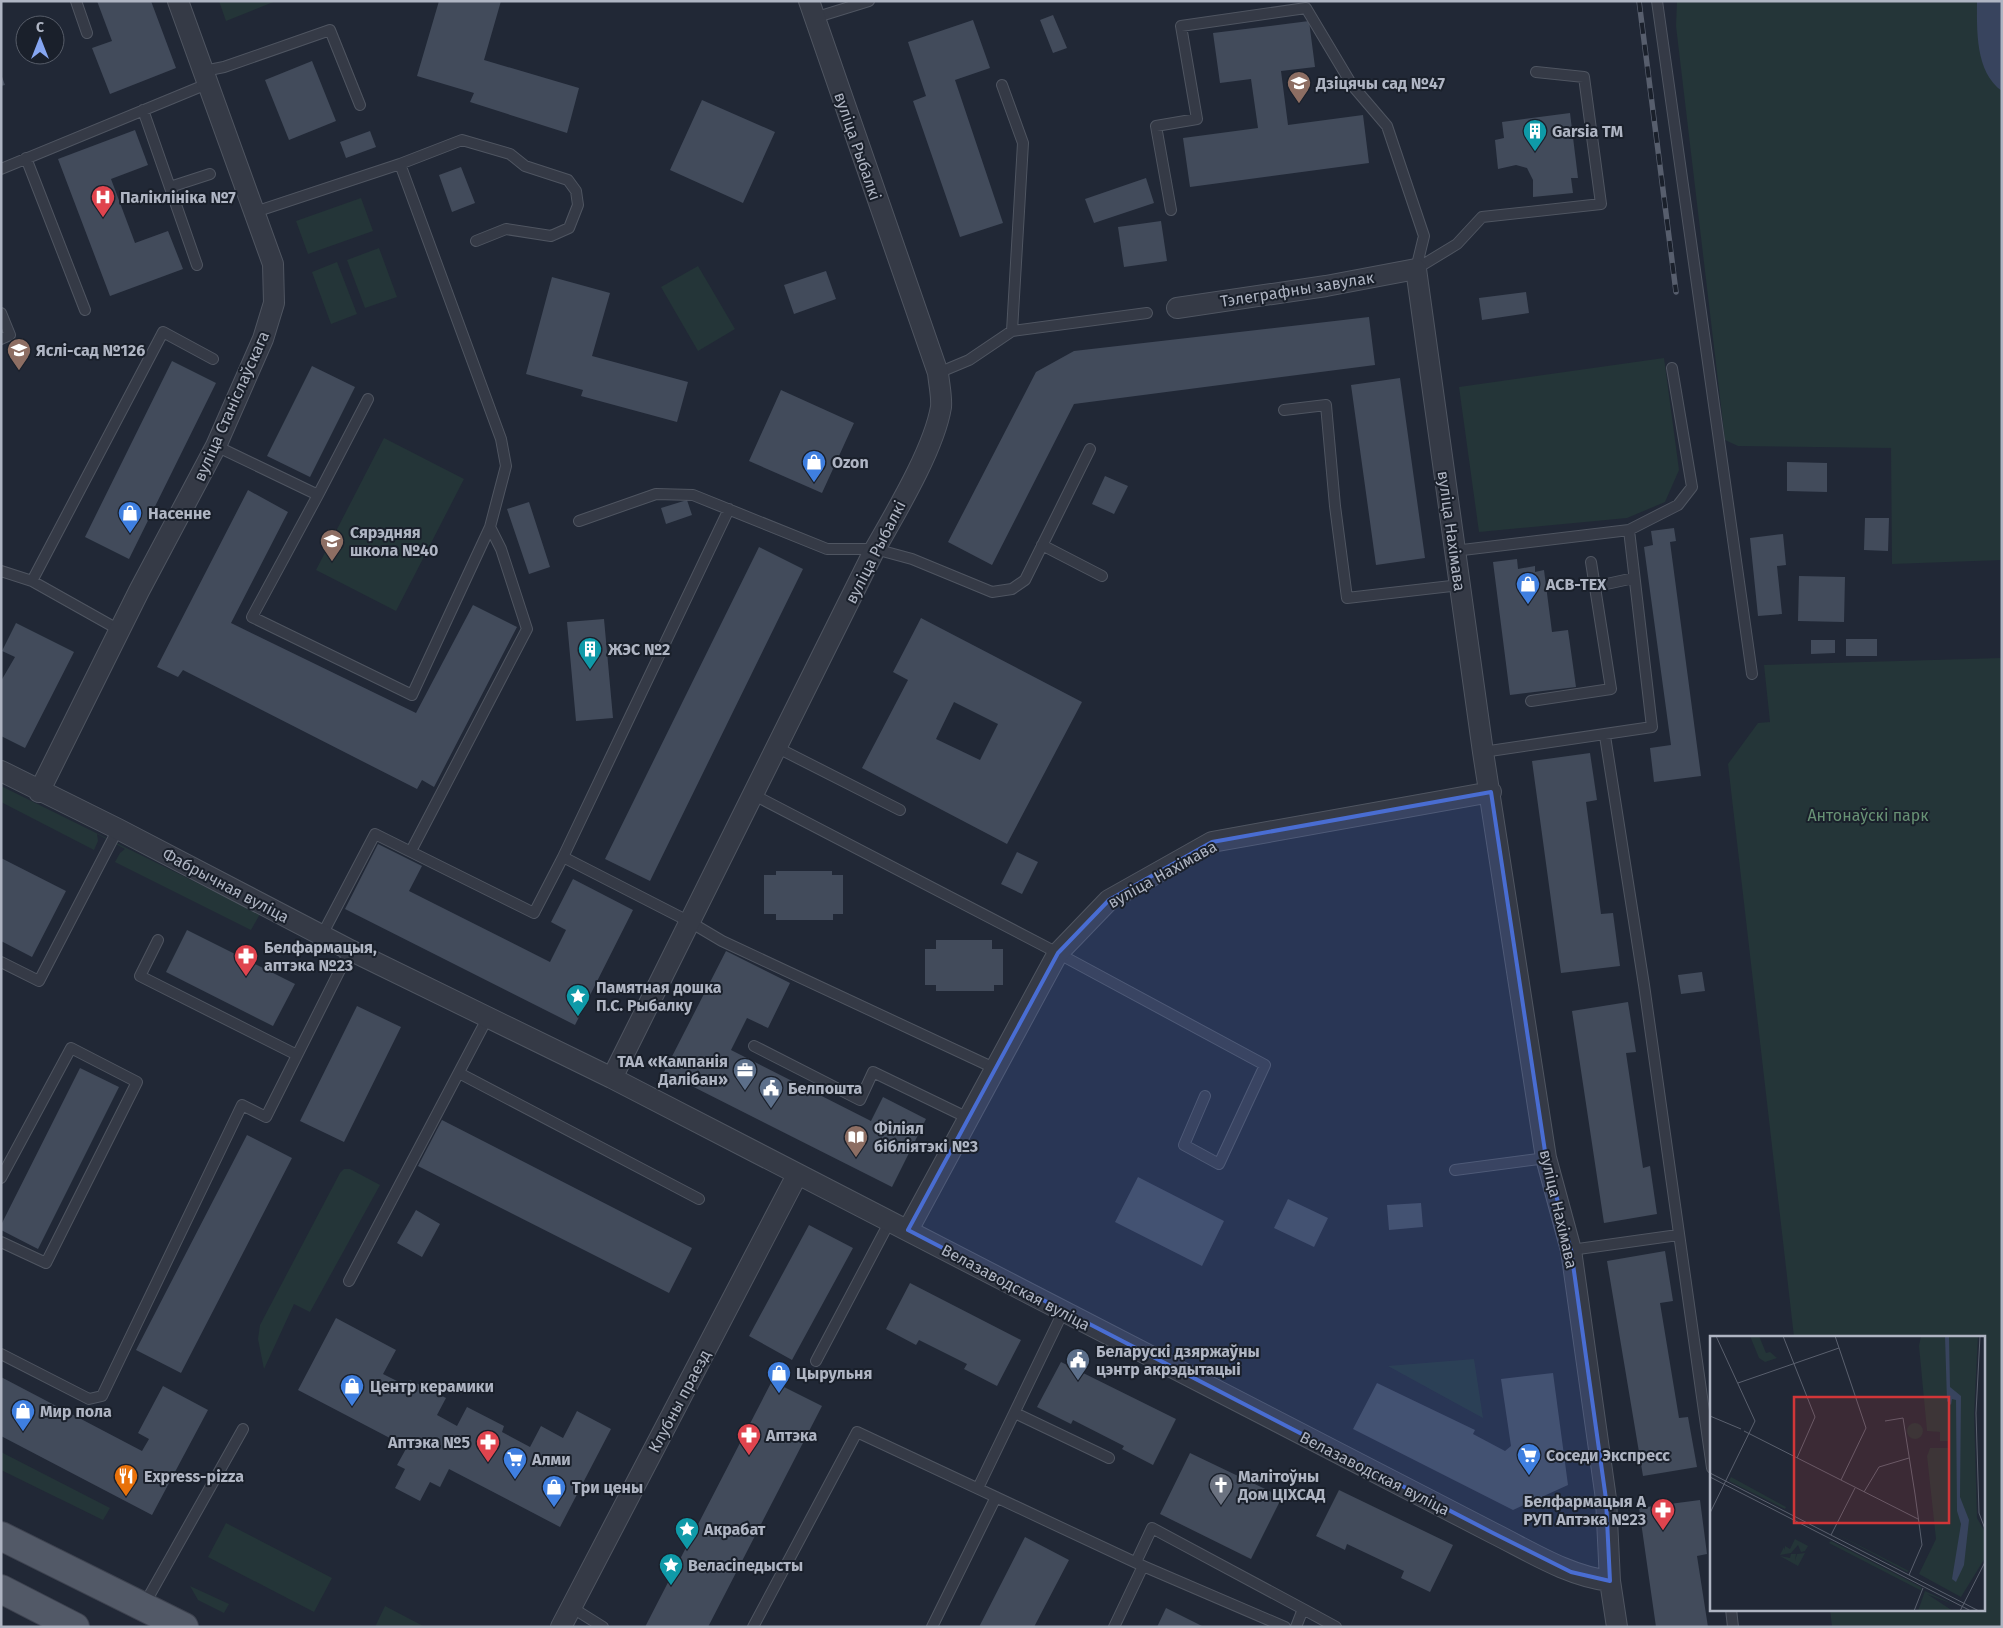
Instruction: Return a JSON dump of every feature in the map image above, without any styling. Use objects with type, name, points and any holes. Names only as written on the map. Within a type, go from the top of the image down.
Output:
[{"type":"main road","points":[[1,1536],[184,1627]]},
{"type":"main road","points":[[1,1589],[75,1627]]},
{"type":"street","name":"вуліца Станіслаўскага","points":[[39,792],[216,446],[263,339],[274,303],[273,264],[178,1]]},
{"type":"street","name":"вуліца Рыбалкі","points":[[612,1078],[934,433],[941,406],[938,373],[812,10]]},
{"type":"street","name":"Тэлеграфны завулак","points":[[1177,308],[1326,286],[1416,269]]},
{"type":"street","name":"вуліца Нахімава","points":[[1416,269],[1483,752],[1491,792],[1546,1158],[1571,1250],[1606,1499],[1610,1581],[1618,1627]]},
{"type":"street","name":"Фабрычная вуліца","points":[[1,772],[118,829],[322,936],[612,1078]]},
{"type":"street","name":"вуліца Нахімава","points":[[899,1226],[968,1118],[1058,953],[1109,900],[1212,842],[1491,792]]},
{"type":"street","name":"Велазаводская вуліца","points":[[612,1078],[1318,1444],[1571,1572],[1610,1581]]},
{"type":"street","name":"Клубны праезд","points":[[561,1627],[797,1175]]},
{"type":"lane","points":[[76,1],[87,34]]},
{"type":"lane","points":[[812,10],[869,1]]},
{"type":"lane","points":[[1657,1],[1752,674]]},
{"type":"lane","points":[[1171,210],[1156,126],[1197,119],[1181,26],[1306,8],[1352,84],[1388,126],[1424,236],[1416,269]]},
{"type":"lane","points":[[1,169],[143,110],[224,67],[330,30],[360,105]]},
{"type":"lane","points":[[1416,269],[1457,244],[1482,217],[1601,204],[1584,77],[1536,72]]},
{"type":"lane","points":[[1002,84],[1023,143],[1012,331]]},
{"type":"lane","points":[[143,110],[197,265]]},
{"type":"lane","points":[[255,212],[400,164],[462,140],[510,154],[524,166],[568,180],[576,192],[578,204],[568,228],[551,236],[506,229],[476,241]]},
{"type":"lane","points":[[26,158],[85,310]]},
{"type":"lane","points":[[368,399],[252,617],[412,695],[490,527],[506,466],[501,439],[400,164]]},
{"type":"lane","points":[[170,187],[210,174]]},
{"type":"lane","points":[[1,313],[10,335],[1,339]]},
{"type":"lane","points":[[938,373],[969,360],[1012,331],[1147,313]]},
{"type":"lane","points":[[32,581],[163,332],[213,359]]},
{"type":"lane","points":[[1454,551],[1629,530],[1678,505],[1692,487],[1672,368]]},
{"type":"lane","points":[[1284,410],[1326,405],[1346,598],[1460,585]]},
{"type":"lane","points":[[216,446],[318,495]]},
{"type":"lane","points":[[580,520],[656,494],[693,495],[826,549],[875,549],[912,559],[992,592],[1012,589],[1025,580],[1090,449]]},
{"type":"lane","points":[[322,936],[375,834],[534,912],[563,858],[729,509]]},
{"type":"lane","points":[[411,851],[527,629],[513,582],[501,549],[490,527]]},
{"type":"lane","points":[[1483,752],[1605,736],[1652,727],[1629,530]]},
{"type":"lane","points":[[1042,546],[1102,576]]},
{"type":"lane","points":[[1531,701],[1611,689],[1592,562]]},
{"type":"lane","points":[[1,571],[32,581],[120,631]]},
{"type":"lane","points":[[1595,584],[1602,585],[1634,578]]},
{"type":"lane","points":[[1605,736],[1644,985],[1710,1454]]},
{"type":"lane","points":[[776,747],[900,810]]},
{"type":"lane","points":[[754,794],[1058,953],[1265,1065],[1219,1164],[1184,1145],[1205,1096]]},
{"type":"lane","points":[[1,962],[39,981],[118,829]]},
{"type":"lane","points":[[563,858],[690,922],[722,941],[994,1068]]},
{"type":"lane","points":[[158,940],[140,976],[297,1055]]},
{"type":"lane","points":[[1,1354],[89,1399],[102,1396],[242,1105],[266,1117],[350,950]]},
{"type":"lane","points":[[349,1281],[488,1017]]},
{"type":"lane","points":[[754,1046],[860,1100],[873,1072],[968,1118]]},
{"type":"lane","points":[[1,1178],[71,1048],[137,1082],[46,1263],[3,1246]]},
{"type":"lane","points":[[458,1073],[699,1199]]},
{"type":"lane","points":[[1455,1170],[1546,1158]]},
{"type":"lane","points":[[816,1361],[899,1226]]},
{"type":"lane","points":[[1571,1250],[1678,1235]]},
{"type":"lane","points":[[978,1488],[1064,1312]]},
{"type":"lane","points":[[1015,1413],[1109,1458]]},
{"type":"lane","points":[[144,1606],[243,1429]]},
{"type":"lane","points":[[753,1627],[857,1432],[1139,1564],[1285,1627]]},
{"type":"lane","points":[[932,1627],[996,1497]]},
{"type":"lane","points":[[1114,1627],[1152,1528],[1336,1627]]},
{"type":"lane","points":[[571,1607],[603,1627]]},
{"type":"lane","points":[[1296,1627],[1303,1609]]},
{"type":"lane","points":[[1731,1610],[1733,1627]]},
{"type":"highlighted area","points":[[1491,792],[1546,1158],[1571,1250],[1606,1499],[1610,1581],[1571,1572],[1493,1533],[908,1230],[1058,953],[1109,900],[1212,842]]},
{"type":"green space","points":[[219,1],[276,1],[226,21]]},
{"type":"green space","points":[[1677,1],[2002,1],[2002,560],[1892,564],[1891,448],[1738,446],[1725,440],[1676,26]]},
{"type":"green space","points":[[361,198],[373,231],[308,254],[296,221]]},
{"type":"green space","points":[[379,248],[397,297],[365,308],[347,260]]},
{"type":"green space","points":[[337,262],[357,314],[331,324],[312,272]]},
{"type":"green space","points":[[698,266],[735,329],[698,351],[661,287]]},
{"type":"green space","points":[[1664,358],[1679,470],[1665,502],[1627,518],[1479,532],[1459,387]]},
{"type":"green space","points":[[384,438],[464,479],[396,611],[316,570]]},
{"type":"green space","name":"Антонаўскі парк","points":[[2002,658],[2002,1627],[1832,1627],[1830,1610],[1986,1610],[1986,1336],[1794,1336],[1728,764],[1758,723],[1770,722],[1764,665]]},
{"type":"green space","points":[[1,786],[260,914],[251,930],[115,862],[120,853],[125,849],[97,834],[98,841],[94,850],[1,802]]},
{"type":"green space","points":[[344,1169],[350,1169],[380,1185],[310,1312],[294,1304],[264,1369],[258,1339],[260,1325],[340,1173]]},
{"type":"green space","points":[[1474,1359],[1483,1418],[1388,1366]]},
{"type":"green space","points":[[1,1452],[110,1508],[103,1520],[1,1470]]},
{"type":"green space","points":[[226,1523],[332,1578],[314,1612],[208,1557]]},
{"type":"green space","points":[[190,1586],[229,1604],[224,1613],[198,1600]]},
{"type":"green space","points":[[385,1606],[425,1627],[375,1627]]},
{"type":"water","points":[[1977,1],[2002,1],[2002,91],[1993,83],[1982,62],[1979,50]]},
{"type":"building","points":[[97,1],[151,1],[176,68],[110,94],[92,48],[112,41]]},
{"type":"building","points":[[439,1],[501,1],[484,60],[579,88],[567,133],[470,102],[474,93],[417,76]]},
{"type":"building","points":[[1053,15],[1067,48],[1053,53],[1040,20]]},
{"type":"building","points":[[973,20],[990,68],[955,80],[1003,223],[960,237],[913,101],[926,96],[908,42]]},
{"type":"building","points":[[1309,21],[1315,67],[1281,71],[1288,125],[1363,115],[1369,163],[1190,187],[1183,138],[1258,128],[1251,79],[1220,83],[1213,33]]},
{"type":"building","points":[[312,61],[336,121],[289,140],[265,80]]},
{"type":"building","points":[[1,74],[5,85],[1,86]]},
{"type":"building","points":[[702,100],[775,132],[743,203],[670,170]]},
{"type":"building","name":"Garsia TM","points":[[1570,113],[1578,178],[1571,178],[1573,193],[1533,197],[1533,180],[1527,168],[1516,165],[1498,169],[1495,140],[1504,138],[1502,122]]},
{"type":"building","name":"Паліклініка №7","points":[[135,130],[148,165],[111,179],[135,243],[168,231],[183,269],[110,296],[58,159]]},
{"type":"building","points":[[370,131],[376,147],[346,158],[340,142]]},
{"type":"building","points":[[461,167],[475,203],[452,212],[439,175]]},
{"type":"building","points":[[1146,178],[1154,203],[1094,223],[1085,199]]},
{"type":"building","points":[[1161,221],[1167,261],[1124,267],[1118,227]]},
{"type":"building","points":[[826,271],[836,299],[794,314],[784,285]]},
{"type":"building","points":[[552,277],[610,293],[592,356],[688,382],[677,422],[581,396],[583,390],[526,374]]},
{"type":"building","points":[[1526,292],[1529,313],[1482,320],[1479,298]]},
{"type":"building","points":[[1369,317],[1375,365],[1074,404],[992,565],[948,542],[1036,372],[1074,351]]},
{"type":"building","points":[[172,361],[216,383],[129,559],[85,537]]},
{"type":"building","points":[[312,366],[355,387],[310,477],[267,456]]},
{"type":"building","points":[[1400,378],[1425,558],[1376,565],[1351,385]]},
{"type":"building","points":[[781,390],[854,423],[822,493],[749,461]]},
{"type":"building","points":[[1787,462],[1827,463],[1827,492],[1787,491]]},
{"type":"building","points":[[1105,476],[1128,486],[1114,514],[1092,504]]},
{"type":"building","points":[[248,490],[288,512],[231,623],[416,713],[473,605],[517,627],[434,787],[422,780],[417,789],[183,670],[178,677],[157,667]]},
{"type":"building","points":[[687,500],[692,515],[666,524],[661,508]]},
{"type":"building","points":[[529,502],[550,567],[529,574],[507,509]]},
{"type":"building","points":[[1865,518],[1889,518],[1888,551],[1864,550]]},
{"type":"building","points":[[1674,528],[1676,541],[1670,542],[1701,776],[1654,782],[1650,748],[1671,745],[1644,547],[1653,545],[1651,531]]},
{"type":"building","points":[[1783,534],[1786,565],[1777,566],[1782,614],[1758,616],[1750,538]]},
{"type":"building","points":[[759,547],[803,569],[650,881],[605,859]]},
{"type":"building","points":[[1517,559],[1518,569],[1535,566],[1535,572],[1544,570],[1552,632],[1568,630],[1576,687],[1510,695],[1493,562]]},
{"type":"building","points":[[1799,576],[1845,577],[1844,622],[1798,621]]},
{"type":"building","points":[[921,618],[1082,702],[1007,844],[862,768],[908,680],[893,672]],"holes":[[[954,702],[998,724],[980,760],[936,739]]]},
{"type":"building","name":"ЖЭС №2","points":[[604,619],[613,718],[576,721],[567,622]]},
{"type":"building","points":[[16,623],[74,652],[25,748],[1,736],[1,681],[15,657],[2,651]]},
{"type":"building","points":[[1846,639],[1877,639],[1877,656],[1846,656]]},
{"type":"building","points":[[1811,640],[1835,640],[1835,653],[1811,654]]},
{"type":"building","points":[[1590,753],[1597,800],[1586,802],[1601,914],[1613,913],[1620,966],[1561,973],[1532,761]]},
{"type":"building","points":[[378,844],[422,866],[409,891],[550,962],[566,930],[551,922],[573,879],[633,910],[575,1025],[345,909]]},
{"type":"building","points":[[1017,852],[1038,862],[1022,894],[1001,884]]},
{"type":"building","points":[[1,858],[66,891],[32,957],[1,941]]},
{"type":"building","points":[[776,871],[832,871],[832,875],[843,875],[843,914],[833,914],[833,920],[776,920],[776,914],[764,914],[764,875],[776,875]]},
{"type":"building","points":[[187,930],[295,984],[273,1026],[166,972]]},
{"type":"building","points":[[936,940],[992,940],[992,949],[1003,949],[1003,985],[994,985],[994,991],[936,991],[936,985],[925,985],[925,949],[936,949]]},
{"type":"building","points":[[726,951],[790,983],[768,1028],[747,1018],[731,1050],[871,1121],[883,1097],[926,1119],[892,1187],[664,1072]]},
{"type":"building","points":[[1702,972],[1705,991],[1681,994],[1678,975]]},
{"type":"building","points":[[1628,1002],[1636,1052],[1626,1053],[1643,1168],[1650,1166],[1657,1214],[1604,1223],[1572,1011]]},
{"type":"building","points":[[357,1006],[401,1027],[344,1142],[300,1121]]},
{"type":"building","points":[[80,1068],[119,1087],[38,1249],[1,1230],[1,1225]]},
{"type":"building","points":[[442,1120],[692,1248],[669,1293],[418,1166]]},
{"type":"building","points":[[247,1135],[292,1158],[181,1373],[136,1350]]},
{"type":"building","points":[[1138,1177],[1224,1221],[1202,1266],[1115,1222]]},
{"type":"building","points":[[1288,1199],[1328,1218],[1314,1247],[1274,1228]]},
{"type":"building","points":[[1421,1203],[1423,1227],[1389,1230],[1387,1205]]},
{"type":"building","points":[[416,1210],[440,1224],[422,1257],[397,1243]]},
{"type":"building","points":[[809,1225],[853,1248],[792,1360],[749,1336]]},
{"type":"building","points":[[1665,1251],[1673,1301],[1660,1303],[1679,1418],[1688,1417],[1697,1467],[1643,1476],[1607,1261]]},
{"type":"building","points":[[910,1283],[1021,1340],[997,1386],[964,1369],[967,1364],[919,1340],[916,1345],[886,1329]]},
{"type":"building","points":[[336,1318],[396,1350],[383,1374],[407,1386],[410,1380],[446,1398],[437,1415],[457,1426],[467,1407],[504,1426],[502,1432],[530,1447],[541,1426],[563,1438],[577,1411],[611,1429],[560,1527],[449,1469],[440,1487],[430,1482],[420,1501],[395,1488],[405,1469],[397,1465],[407,1447],[298,1390]]},
{"type":"building","points":[[1061,1362],[1176,1419],[1153,1465],[1122,1449],[1124,1446],[1073,1420],[1071,1424],[1037,1407]]},
{"type":"building","points":[[1553,1373],[1568,1485],[1513,1510],[1353,1429],[1377,1383],[1475,1430],[1473,1434],[1505,1451],[1511,1446],[1501,1379]]},
{"type":"building","points":[[1,1377],[142,1451],[149,1439],[138,1433],[163,1386],[208,1410],[152,1515],[1,1436]]},
{"type":"building","points":[[772,1381],[822,1406],[708,1627],[645,1627]]},
{"type":"building","name":"Малітоўны Дом ЦІХСАД","points":[[1190,1453],[1282,1497],[1251,1559],[1160,1514]]},
{"type":"building","points":[[1339,1490],[1453,1545],[1430,1592],[1401,1578],[1404,1571],[1347,1544],[1345,1550],[1316,1536]]},
{"type":"building","points":[[1700,1500],[1707,1554],[1697,1556],[1708,1627],[1656,1627],[1639,1508]]},
{"type":"building","points":[[1025,1537],[1069,1560],[1034,1627],[979,1627]]},
{"type":"building","points":[[1166,1608],[1204,1627],[1157,1627]]},
{"type":"railway","points":[[1639,1],[1676,292]]},
{"type":"place","name":"Дзіцячы сад №47","points":[[1299,104]]},
{"type":"place","name":"Garsia TM","points":[[1535,152]]},
{"type":"place","name":"Паліклініка №7","points":[[103,218]]},
{"type":"place","name":"Яслі-сад №126","points":[[19,371]]},
{"type":"place","name":"Ozon","points":[[814,483]]},
{"type":"place","name":"Насенне","points":[[130,534]]},
{"type":"place","name":"Сярэдняя школа №40","points":[[332,562]]},
{"type":"place","name":"ACB-TEX","points":[[1528,605]]},
{"type":"place","name":"ЖЭС №2","points":[[590,670]]},
{"type":"place","name":"Белфармацыя, аптэка №23","points":[[246,977]]},
{"type":"place","name":"Памятная дошка П.С. Рыбалку","points":[[578,1017]]},
{"type":"place","name":"ТАА «Кампанія Далібан»","points":[[745,1091]]},
{"type":"place","name":"Белпошта","points":[[771,1109]]},
{"type":"place","name":"Філіял бібліятэкі №3","points":[[856,1158]]},
{"type":"place","name":"Беларускі дзяржаўны цэнтр акрэдытацыі","points":[[1078,1381]]},
{"type":"place","name":"Цырульня","points":[[779,1394]]},
{"type":"place","name":"Центр керамики","points":[[352,1407]]},
{"type":"place","name":"Мир пола","points":[[23,1432]]},
{"type":"place","name":"Аптэка","points":[[749,1456]]},
{"type":"place","name":"Аптэка №5","points":[[488,1463]]},
{"type":"place","name":"Соседи Экспресс","points":[[1529,1476]]},
{"type":"place","name":"Алми","points":[[515,1480]]},
{"type":"place","name":"Express-pizza","points":[[126,1497]]},
{"type":"place","name":"Малітоўны Дом ЦІХСАД","points":[[1221,1506]]},
{"type":"place","name":"Три цены","points":[[554,1508]]},
{"type":"place","name":"Белфармацыя А РУП Аптэка №23","points":[[1663,1531]]},
{"type":"place","name":"Акрабат","points":[[687,1550]]},
{"type":"place","name":"Веласіпедысты","points":[[671,1586]]}]
